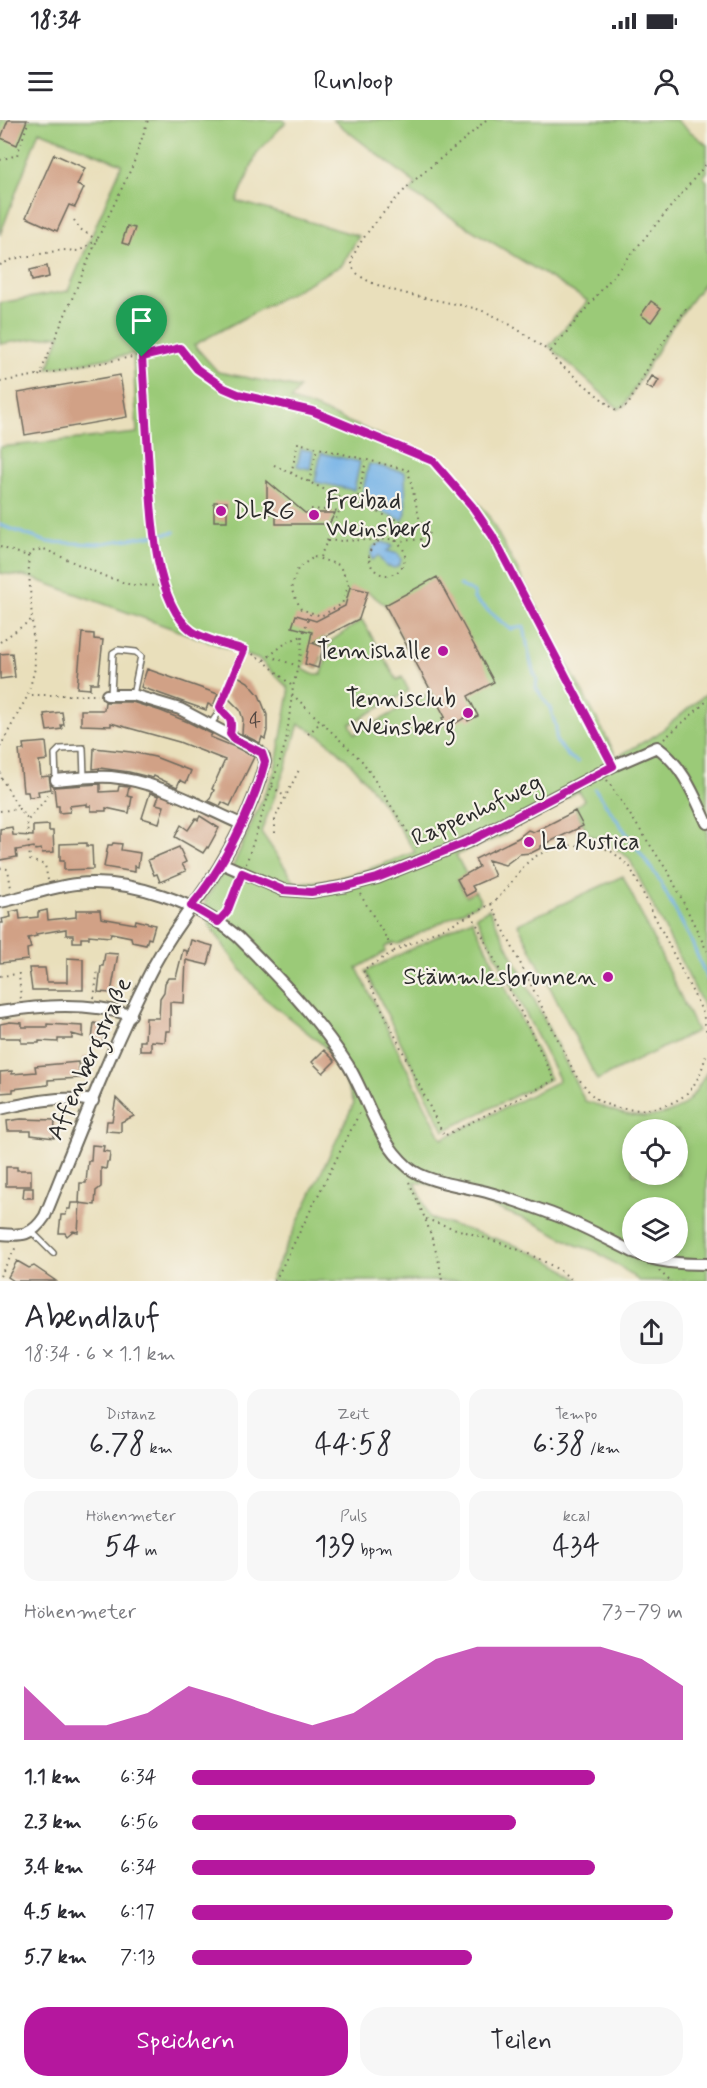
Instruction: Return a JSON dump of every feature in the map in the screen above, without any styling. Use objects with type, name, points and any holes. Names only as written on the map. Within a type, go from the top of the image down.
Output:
[{"type":"street","points":[[109,694],[133,695],[180,709],[230,734]]},
{"type":"street","name":"Affenbergstraße","points":[[27,1233],[45,1216],[131,1014],[173,932],[221,863],[241,824],[262,771],[264,757],[262,753],[234,739],[230,734]]},
{"type":"street","name":"Rappenhofweg","points":[[221,863],[283,890],[311,892],[377,878],[470,841],[613,766],[657,747]]},
{"type":"street","points":[[657,747],[669,756],[682,772],[707,823]]},
{"type":"street","points":[[56,780],[114,777],[159,788],[241,824]]},
{"type":"street","points":[[5,900],[50,888],[97,883],[132,888],[191,906],[238,937],[282,983],[348,1066],[365,1102],[393,1151],[408,1167],[421,1175],[491,1193],[555,1215],[589,1228],[622,1246]]},
{"type":"street","points":[[0,1011],[71,1005],[131,1014]]},
{"type":"street","points":[[0,1109],[57,1099],[80,1098],[93,1101]]},
{"type":"street","points":[[0,1234],[27,1233]]},
{"type":"street","points":[[688,1262],[707,1264]]},
{"type":"lane","points":[[109,694],[113,653],[118,650],[136,652],[141,656],[133,695]]},
{"type":"lane","points":[[211,724],[221,711],[227,714],[231,721],[230,734]]},
{"type":"lane","points":[[56,780],[55,754],[60,748],[83,748],[84,777]]},
{"type":"lane","points":[[27,1233],[53,1253]]},
{"type":"path","points":[[0,160],[17,155],[29,120]]},
{"type":"path","points":[[39,376],[97,240],[133,165],[148,120]]},
{"type":"path","points":[[484,121],[475,132],[415,180],[355,249],[351,263],[359,277],[379,287],[481,310],[509,324],[550,352],[556,361],[615,411],[628,405],[657,351],[686,309]]},
{"type":"path","points":[[550,352],[707,162]]},
{"type":"path","points":[[74,220],[80,229],[97,240]]},
{"type":"path","points":[[0,265],[13,260],[62,250],[79,251],[97,240]]},
{"type":"path","points":[[0,382],[180,348],[197,369],[224,388],[238,394],[312,411],[433,461],[472,506],[492,535],[613,766]]},
{"type":"path","points":[[142,357],[152,528],[165,586],[174,607],[192,630],[264,660],[293,687]]},
{"type":"path","points":[[291,474],[298,443],[408,470],[422,530]]},
{"type":"path","points":[[309,482],[317,448]]},
{"type":"path","points":[[344,499],[358,497],[366,459]]},
{"type":"path","points":[[274,465],[344,499],[429,532],[427,540],[327,540]]},
{"type":"path","points":[[319,559],[344,499]]},
{"type":"path","points":[[311,509],[339,512]]},
{"type":"path","points":[[380,540],[370,552],[370,562],[376,571],[386,575],[395,573],[404,563],[403,549],[396,541]]},
{"type":"path","points":[[0,547],[28,556]]},
{"type":"path","points":[[28,556],[34,551],[44,549],[104,576],[131,585],[165,586]]},
{"type":"path","points":[[0,747],[28,695],[35,668],[28,556]]},
{"type":"path","points":[[314,557],[319,559],[339,565],[349,584],[342,604],[321,616],[301,609],[291,589],[298,568],[314,557]]},
{"type":"path","points":[[218,922],[227,912],[272,786],[285,742],[302,636],[311,612]]},
{"type":"path","points":[[0,642],[31,620]]},
{"type":"path","points":[[264,660],[288,642],[302,636]]},
{"type":"path","points":[[221,711],[221,701],[244,650]]},
{"type":"path","points":[[269,656],[298,666]]},
{"type":"path","points":[[28,695],[109,694]]},
{"type":"path","points":[[292,694],[363,762],[424,858]]},
{"type":"path","points":[[657,747],[707,701]]},
{"type":"path","points":[[308,734],[321,722]]},
{"type":"path","points":[[274,833],[275,818],[299,770]]},
{"type":"path","points":[[0,772],[19,809],[28,820],[30,860],[45,865],[50,888]]},
{"type":"path","points":[[602,773],[633,816],[670,875],[707,951]]},
{"type":"path","points":[[28,820],[53,791],[56,780]]},
{"type":"path","points":[[272,786],[285,797]]},
{"type":"path","points":[[0,811],[19,809]]},
{"type":"path","points":[[471,913],[555,1080],[444,1136],[363,969],[394,951],[471,913],[491,904],[530,861],[551,849],[578,845],[612,852],[630,867],[703,1013],[707,1035]]},
{"type":"path","points":[[0,868],[8,869],[5,900]]},
{"type":"path","points":[[354,884],[394,951]]},
{"type":"path","points":[[491,904],[576,1076],[596,1098],[616,1107],[637,1110],[663,1106],[686,1094],[702,1073],[707,1051]]},
{"type":"path","points":[[93,1007],[98,969]]},
{"type":"path","points":[[0,976],[19,974],[22,1008]]},
{"type":"path","points":[[275,1281],[365,1102]]},
{"type":"path","points":[[408,1167],[407,1178],[426,1220],[441,1270],[442,1281]]},
{"type":"path","points":[[426,1220],[510,1247],[549,1263],[574,1281]]},
{"type":"path","points":[[0,1276],[27,1233]]},
{"type":"green space","points":[[0,120],[283,120],[286,122],[257,153],[237,201],[359,236],[342,265],[194,345],[218,372],[299,388],[291,400],[432,457],[453,474],[487,513],[617,757],[656,735],[707,693],[707,1018],[706,1011],[629,858],[588,834],[575,807],[584,800],[579,791],[522,821],[504,835],[456,855],[466,874],[457,880],[466,896],[475,891],[481,902],[399,944],[393,943],[385,947],[385,952],[357,968],[442,1139],[559,1079],[476,916],[489,909],[585,1101],[632,1116],[657,1116],[673,1111],[686,1103],[707,1072],[707,1281],[639,1281],[595,1251],[576,1245],[537,1224],[465,1196],[415,1182],[432,1219],[509,1243],[547,1259],[580,1281],[270,1281],[354,1103],[339,1066],[323,1045],[263,997],[208,923],[205,901],[222,873],[229,875],[275,770],[289,694],[288,688],[260,660],[29,577],[0,573],[0,447],[137,433],[133,354],[48,369],[60,335],[0,344],[0,303],[68,291],[122,164],[39,131],[0,235]],"holes":[[[368,592],[385,605],[431,692],[355,734],[350,724],[409,691],[402,677],[397,680],[362,620],[331,641],[322,674],[312,674],[303,669],[305,664],[318,668],[322,657],[320,656],[324,637]],[[299,724],[316,733],[349,762],[392,817],[415,852],[341,877],[295,882],[261,832]]]},
{"type":"green space","points":[[333,120],[676,120],[707,145],[707,172],[703,177],[707,181],[707,279],[668,332],[625,405],[619,409],[549,346],[588,301],[410,192],[416,184]]},
{"type":"green space","name":"Stämmlesbrunnen","points":[[623,876],[697,1031],[597,1080],[518,924]]},
{"type":"green space","points":[[472,919],[550,1079],[444,1131],[366,971]]},
{"type":"water","points":[[301,449],[313,451],[310,469],[297,466]]},
{"type":"water","points":[[321,453],[360,462],[354,490],[315,482]]},
{"type":"water","points":[[369,464],[405,472],[406,513],[403,520],[360,503]]},
{"type":"water","points":[[383,542],[393,546],[387,551],[398,554],[401,559],[400,564],[395,568],[386,566],[378,556],[372,560],[371,553],[374,546]]},
{"type":"building","points":[[8,120],[27,120],[17,145],[1,138]]},
{"type":"building","points":[[54,154],[85,168],[77,185],[84,188],[75,207],[69,205],[57,231],[26,217]]},
{"type":"building","points":[[127,226],[135,228],[129,245],[122,243]]},
{"type":"building","points":[[47,266],[49,277],[32,281],[30,270]]},
{"type":"building","points":[[651,301],[661,308],[651,322],[641,315]]},
{"type":"building","points":[[120,375],[127,417],[25,435],[18,393]]},
{"type":"building","points":[[652,376],[659,380],[653,390],[646,386]]},
{"type":"building","points":[[267,481],[305,513],[335,513],[329,524],[276,524],[276,513],[267,514]]},
{"type":"building","name":"DLRG","points":[[214,502],[227,502],[227,521],[214,521]]},
{"type":"building","name":"Tennishalle","points":[[437,577],[494,682],[468,696],[478,716],[468,721],[466,717],[447,728],[442,718],[445,717],[385,605]]},
{"type":"building","points":[[350,587],[368,591],[359,619],[312,643],[323,647],[318,668],[305,664],[312,632],[292,627],[296,615],[316,621],[345,606]]},
{"type":"building","points":[[82,633],[94,634],[94,639],[103,640],[98,683],[90,683],[90,689],[77,688]]},
{"type":"building","points":[[12,653],[15,677],[0,679],[0,654]]},
{"type":"building","points":[[147,669],[218,694],[213,706],[208,704],[206,710],[141,687]]},
{"type":"building","points":[[236,675],[248,682],[259,695],[267,715],[265,739],[262,737],[260,743],[242,734],[243,719],[240,710],[226,696]]},
{"type":"building","points":[[105,702],[132,702],[161,711],[188,722],[212,734],[210,737],[254,757],[230,806],[222,802],[220,806],[209,801],[225,760],[179,742],[111,723],[111,726],[81,725],[81,710],[104,710]]},
{"type":"building","points":[[62,712],[64,725],[61,725],[62,729],[47,731],[44,714]]},
{"type":"building","points":[[46,742],[48,760],[39,761],[41,777],[49,776],[51,789],[38,791],[39,796],[29,797],[28,792],[23,792],[19,750],[24,750],[23,744]]},
{"type":"building","points":[[94,748],[155,757],[191,771],[186,783],[180,780],[177,787],[154,776],[153,778],[129,772],[93,769]]},
{"type":"building","points":[[100,784],[100,792],[118,791],[119,786],[129,787],[127,796],[132,797],[129,813],[106,808],[106,811],[91,811],[91,806],[87,804],[69,806],[70,812],[59,813],[54,787]]},
{"type":"building","points":[[150,793],[159,796],[156,804],[164,806],[159,823],[142,818]]},
{"type":"building","name":"La Rustica","points":[[575,811],[583,826],[531,853],[520,854],[505,865],[488,860],[495,876],[472,886],[475,891],[466,896],[457,879],[479,867],[475,859],[518,838],[528,830],[534,832]]},
{"type":"building","points":[[200,816],[219,828],[203,853],[175,837],[181,825],[188,830]]},
{"type":"building","points":[[49,825],[49,831],[53,831],[54,852],[42,853],[41,849],[35,850],[34,847],[16,850],[17,857],[0,860],[0,829],[12,827],[13,835],[33,836],[33,826]]},
{"type":"building","points":[[87,843],[87,846],[92,846],[93,869],[64,870],[64,861],[60,861],[60,844]]},
{"type":"building","points":[[122,844],[121,850],[140,853],[135,872],[104,867],[108,845]]},
{"type":"building","points":[[179,847],[186,862],[182,864],[186,871],[160,882],[157,874],[154,875],[148,860]]},
{"type":"building","points":[[19,910],[20,919],[38,917],[38,912],[47,910],[48,920],[76,917],[76,910],[100,910],[101,918],[135,924],[136,920],[155,925],[151,939],[148,938],[146,945],[132,942],[131,937],[111,933],[110,937],[89,935],[89,938],[81,938],[81,942],[73,942],[73,935],[66,935],[66,929],[36,934],[37,936],[28,938],[31,948],[27,949],[28,960],[0,963],[0,923],[3,923],[2,919],[11,917],[10,912]]},
{"type":"building","points":[[191,940],[213,946],[208,965],[186,960],[184,1003],[170,1002],[170,1031],[166,1031],[165,1042],[151,1041],[151,1051],[140,1051],[140,1041],[145,1041],[146,1018],[159,1018],[160,998],[164,992],[165,983],[168,978],[176,978],[183,950],[187,951],[187,956]]},
{"type":"building","points":[[105,953],[118,954],[111,993],[98,992]]},
{"type":"building","points":[[67,958],[83,959],[83,990],[32,990],[29,968],[45,968],[47,982],[67,982]]},
{"type":"building","points":[[22,1023],[22,1027],[47,1027],[47,1024],[83,1026],[83,1037],[72,1034],[72,1039],[58,1039],[58,1042],[39,1041],[39,1043],[21,1043],[21,1038],[0,1038],[0,1024]]},
{"type":"building","points":[[94,1023],[107,1026],[102,1043],[92,1040]]},
{"type":"building","points":[[324,1050],[335,1061],[323,1073],[312,1062]]},
{"type":"building","points":[[82,1057],[92,1057],[92,1065],[82,1065]]},
{"type":"building","points":[[78,1062],[80,1078],[48,1080],[48,1085],[13,1089],[13,1092],[0,1093],[0,1072],[12,1071],[12,1074],[36,1072],[35,1066]]},
{"type":"building","points":[[116,1098],[134,1116],[121,1122],[121,1132],[106,1131],[107,1121],[112,1121]]},
{"type":"building","points":[[55,1120],[54,1138],[31,1135],[31,1131],[8,1131],[7,1121]]},
{"type":"building","points":[[92,1145],[104,1146],[103,1151],[110,1152],[106,1169],[101,1168],[101,1187],[96,1191],[95,1205],[79,1203],[80,1183],[86,1183]]},
{"type":"building","points":[[6,1167],[31,1170],[31,1186],[6,1186]]},
{"type":"building","points":[[24,1188],[33,1188],[33,1198],[23,1198]]},
{"type":"building","points":[[71,1203],[80,1203],[78,1232],[73,1231],[67,1236],[65,1233],[59,1233],[61,1215],[66,1215]]},
{"type":"building","points":[[17,1261],[29,1268],[34,1266],[56,1281],[14,1281],[8,1277]]},
{"type":"waterway","points":[[0,525],[47,542],[97,544],[175,532]]},
{"type":"waterway","points":[[460,585],[474,593],[474,599],[510,629],[524,627],[531,662],[537,678],[536,688],[550,708],[556,727],[556,741],[568,756],[578,762]]},
{"type":"waterway","points":[[595,789],[658,878],[691,940],[707,979]]},
{"type":"place","name":"DLRG","points":[[221,511]]},
{"type":"place","name":"Freibad Weinsberg","points":[[314,515]]},
{"type":"place","name":"Tennishalle","points":[[443,651]]},
{"type":"place","name":"Tennisclub Weinsberg","points":[[468,713]]},
{"type":"place","name":"La Rustica","points":[[529,842]]},
{"type":"place","name":"Stämmlesbrunnen","points":[[608,977]]},
{"type":"route","points":[[180,348],[197,369],[224,388],[238,394],[312,411],[433,461],[472,506],[492,535],[613,766],[470,841],[377,878],[311,892],[283,890],[242,873],[227,912],[218,922],[191,906],[234,841],[265,762],[262,753],[234,739],[230,734],[231,721],[220,707],[244,650],[192,630],[174,607],[165,586],[152,528],[142,357],[180,348]]}]
